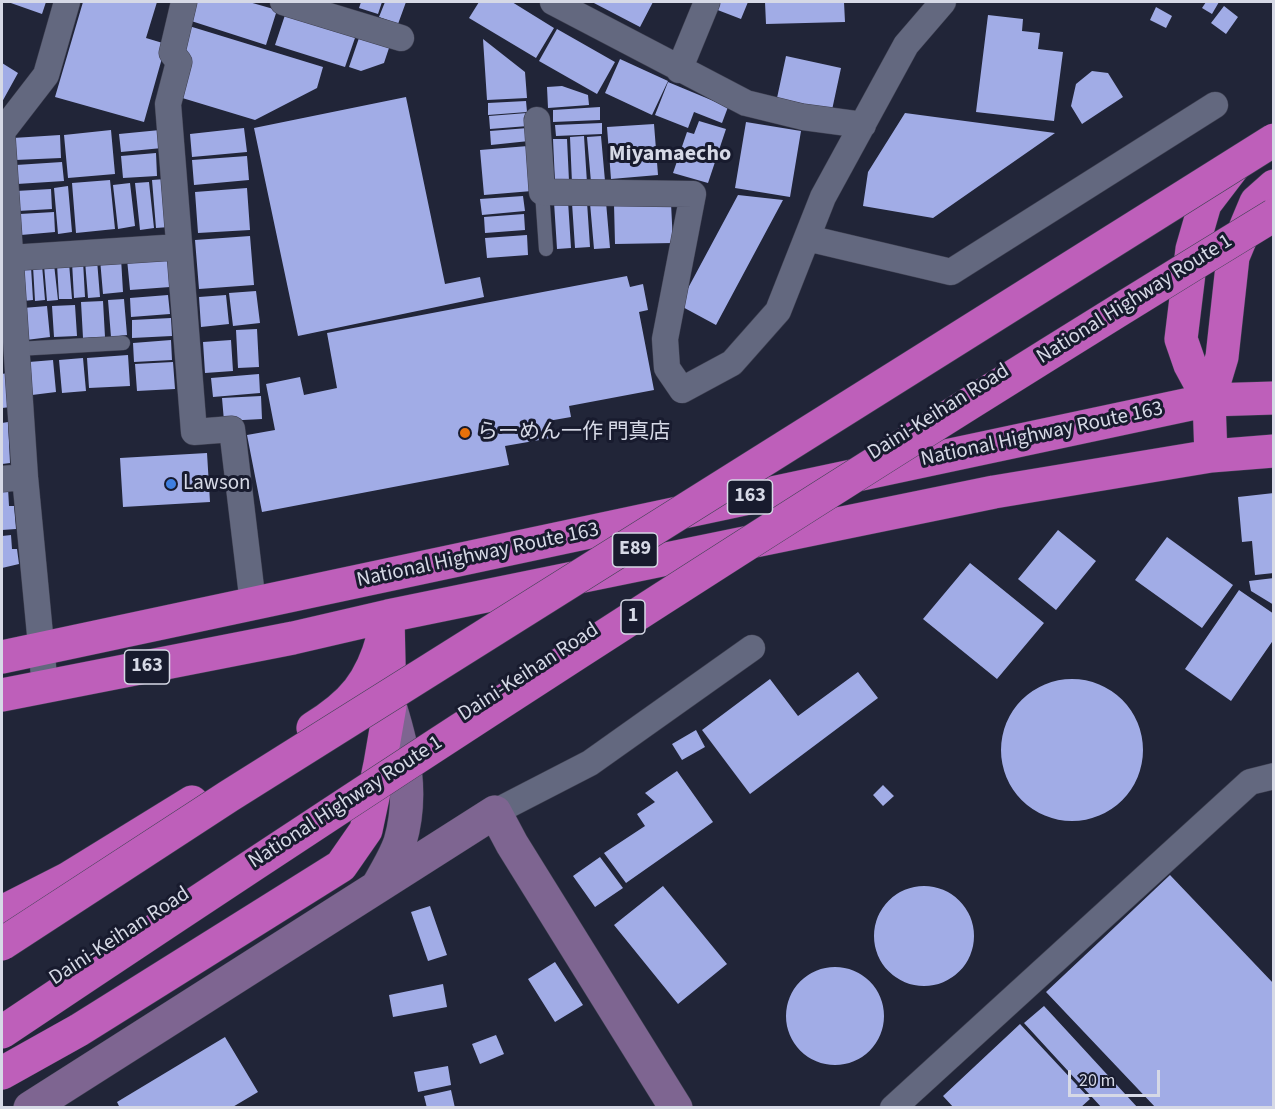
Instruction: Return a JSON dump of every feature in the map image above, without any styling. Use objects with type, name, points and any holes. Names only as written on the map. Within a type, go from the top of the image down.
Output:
[{"type":"highway","points":[[1209,400],[1190,365],[1181,339],[1192,249],[1205,204],[1229,169],[1274,134]]},
{"type":"highway","points":[[2,944],[229,796],[1274,140]]},
{"type":"highway","name":"E89","points":[[2,954],[243,798],[877,398],[1274,154]]},
{"type":"highway","points":[[1210,456],[1209,400],[1222,357],[1233,257],[1256,202],[1274,186]]},
{"type":"highway","name":"Daini-Keihan Road","points":[[2,1015],[623,613],[1274,205]]},
{"type":"highway","name":"National Highway Route 1","points":[[2,1032],[257,861],[617,627],[1069,340],[1274,215]]},
{"type":"highway","name":"National Highway Route 163","points":[[2,657],[1209,400],[1274,398]]},
{"type":"highway","name":"National Highway Route 163","points":[[2,695],[293,638],[388,616],[994,492],[1210,456],[1274,451]]},
{"type":"highway","points":[[2,1073],[79,1030],[341,866],[366,830],[390,706],[388,616],[383,577]]},
{"type":"highway","points":[[2,912],[66,879],[338,713],[359,689],[376,664],[388,616]]},
{"type":"street","points":[[45,687],[13,478],[10,258],[2,132],[46,75],[67,2]]},
{"type":"street","points":[[184,2],[172,53],[179,62],[168,104],[194,432],[232,429],[253,604]]},
{"type":"street","points":[[284,2],[401,38]]},
{"type":"street","points":[[553,2],[679,70],[746,103],[803,117],[863,124]]},
{"type":"street","points":[[679,70],[707,2]]},
{"type":"street","points":[[537,120],[542,192],[693,194],[665,339],[667,368],[682,390],[732,363],[778,311],[823,197],[906,45],[943,2]]},
{"type":"street","points":[[807,238],[951,272],[1215,105]]},
{"type":"street","points":[[10,258],[179,247]]},
{"type":"street","points":[[30,1107],[495,812],[590,763],[752,648]]},
{"type":"street","points":[[377,887],[400,842],[406,806],[407,772],[390,706]]},
{"type":"street","points":[[893,1107],[1250,782],[1274,776]]},
{"type":"street","points":[[495,812],[512,844],[676,1107]]},
{"type":"lane","points":[[542,192],[546,249]]},
{"type":"lane","points":[[12,359],[123,344]]},
{"type":"building","points":[[8,2],[46,2],[42,14]]},
{"type":"building","points":[[83,2],[157,2],[146,38],[166,44],[144,122],[55,97]]},
{"type":"building","points":[[190,2],[249,2],[277,10],[266,45],[185,19]]},
{"type":"building","points":[[361,2],[382,2],[378,14],[359,8]]},
{"type":"building","points":[[385,2],[406,2],[398,24],[379,17]]},
{"type":"building","points":[[479,2],[512,2],[554,28],[536,58],[469,18]]},
{"type":"building","points":[[592,2],[653,2],[640,27]]},
{"type":"building","points":[[718,2],[748,2],[741,19],[715,9]]},
{"type":"building","points":[[765,2],[844,2],[845,22],[766,24]]},
{"type":"building","points":[[1206,2],[1219,2],[1212,14],[1202,8]]},
{"type":"building","points":[[1224,6],[1238,17],[1226,34],[1211,23]]},
{"type":"building","points":[[1156,7],[1172,16],[1166,28],[1150,20]]},
{"type":"building","points":[[286,12],[356,35],[345,67],[275,45]]},
{"type":"building","points":[[988,15],[1023,19],[1022,31],[1040,33],[1038,49],[1063,52],[1054,121],[976,112]]},
{"type":"building","points":[[189,26],[323,67],[317,88],[255,120],[179,97],[191,57],[181,54]]},
{"type":"building","points":[[557,29],[615,62],[597,94],[539,61]]},
{"type":"building","points":[[360,35],[390,45],[384,63],[361,71],[349,67]]},
{"type":"building","points":[[483,39],[525,72],[527,98],[487,100]]},
{"type":"building","points":[[786,56],[841,68],[832,110],[777,98]]},
{"type":"building","points":[[620,59],[668,81],[652,115],[605,93]]},
{"type":"building","points":[[2,63],[18,73],[2,102]]},
{"type":"building","points":[[1092,71],[1108,73],[1123,97],[1082,124],[1071,106],[1076,84]]},
{"type":"building","points":[[668,82],[728,107],[722,123],[694,112],[688,128],[655,115]]},
{"type":"building","points":[[562,86],[588,95],[589,105],[548,108],[547,87]]},
{"type":"building","points":[[406,97],[445,284],[480,277],[484,297],[298,336],[254,128]]},
{"type":"building","points":[[526,101],[527,112],[488,115],[488,103]]},
{"type":"building","points":[[600,107],[600,120],[553,122],[553,110]]},
{"type":"building","points":[[527,113],[528,126],[490,129],[489,116]]},
{"type":"building","points":[[905,113],[1055,133],[933,218],[863,206],[868,172]]},
{"type":"building","points":[[699,121],[726,129],[708,183],[673,173],[687,132],[694,134]]},
{"type":"building","points":[[746,122],[801,131],[790,197],[735,188]]},
{"type":"building","points":[[602,123],[602,134],[556,136],[555,125]]},
{"type":"building","points":[[654,124],[658,175],[611,179],[607,127]]},
{"type":"building","points":[[244,128],[247,152],[192,157],[190,134]]},
{"type":"building","points":[[528,128],[529,141],[491,145],[490,131]]},
{"type":"building","points":[[111,130],[115,174],[68,178],[64,135]]},
{"type":"building","points":[[160,130],[162,148],[121,152],[119,134]]},
{"type":"building","points":[[60,135],[61,158],[15,160],[13,138]]},
{"type":"building","points":[[584,136],[587,183],[572,183],[570,137]]},
{"type":"building","points":[[601,136],[605,181],[591,182],[587,137]]},
{"type":"building","points":[[553,139],[567,139],[569,181],[555,182]]},
{"type":"building","points":[[528,146],[532,191],[484,195],[480,150]]},
{"type":"building","points":[[156,153],[157,176],[123,178],[121,156]]},
{"type":"building","points":[[247,156],[249,180],[194,185],[192,160]]},
{"type":"building","points":[[62,162],[64,181],[17,184],[16,165]]},
{"type":"building","points":[[165,179],[169,227],[156,228],[152,180]]},
{"type":"building","points":[[110,180],[115,229],[76,233],[72,183]]},
{"type":"building","points":[[149,182],[154,228],[140,230],[135,183]]},
{"type":"building","points":[[130,183],[135,226],[118,229],[113,185]]},
{"type":"building","points":[[68,186],[72,232],[58,234],[54,188]]},
{"type":"building","points":[[247,188],[250,230],[198,233],[195,192]]},
{"type":"building","points":[[51,189],[52,209],[18,211],[16,191]]},
{"type":"building","points":[[738,195],[783,200],[716,325],[679,305]]},
{"type":"building","points":[[523,196],[525,211],[482,215],[480,199]]},
{"type":"building","points":[[568,201],[571,248],[557,249],[554,202]]},
{"type":"building","points":[[587,202],[590,247],[575,248],[572,203]]},
{"type":"building","points":[[606,202],[610,248],[594,249],[590,203]]},
{"type":"building","points":[[671,203],[673,243],[615,244],[614,204]]},
{"type":"building","points":[[54,212],[55,232],[21,235],[20,214]]},
{"type":"building","points":[[524,214],[525,230],[485,233],[484,217]]},
{"type":"building","points":[[527,235],[528,255],[487,258],[485,238]]},
{"type":"building","points":[[250,236],[254,285],[199,289],[195,240]]},
{"type":"building","points":[[168,256],[170,287],[130,290],[127,259]]},
{"type":"building","points":[[121,258],[123,292],[103,294],[100,259]]},
{"type":"building","points":[[97,260],[100,297],[88,298],[85,261]]},
{"type":"building","points":[[83,261],[85,297],[74,298],[72,262]]},
{"type":"building","points":[[69,263],[72,299],[59,299],[57,264]]},
{"type":"building","points":[[54,264],[58,300],[47,301],[44,265]]},
{"type":"building","points":[[42,265],[45,300],[35,301],[33,266]]},
{"type":"building","points":[[31,267],[33,300],[23,301],[21,268]]},
{"type":"building","points":[[627,276],[630,287],[643,284],[648,310],[639,312],[654,390],[569,406],[571,417],[548,421],[551,438],[505,446],[509,465],[262,512],[247,435],[275,430],[266,384],[300,377],[304,395],[337,388],[327,333]]},
{"type":"building","points":[[256,291],[260,323],[233,326],[229,293]]},
{"type":"building","points":[[168,295],[170,314],[131,317],[130,298]]},
{"type":"building","points":[[226,295],[229,324],[201,327],[199,297]]},
{"type":"building","points":[[124,299],[127,335],[111,337],[108,300]]},
{"type":"building","points":[[103,301],[105,337],[83,338],[81,302]]},
{"type":"building","points":[[75,305],[77,336],[54,337],[52,306]]},
{"type":"building","points":[[47,306],[50,337],[26,340],[23,308]]},
{"type":"building","points":[[171,318],[172,336],[132,338],[132,320]]},
{"type":"building","points":[[257,329],[259,367],[238,368],[236,330]]},
{"type":"building","points":[[171,340],[172,360],[134,362],[133,343]]},
{"type":"building","points":[[231,340],[233,371],[205,373],[203,342]]},
{"type":"building","points":[[128,355],[130,386],[89,388],[87,358]]},
{"type":"building","points":[[83,358],[86,391],[62,393],[59,360]]},
{"type":"building","points":[[53,360],[56,392],[32,395],[29,362]]},
{"type":"building","points":[[173,362],[175,389],[137,391],[135,364]]},
{"type":"building","points":[[7,373],[11,407],[2,408],[2,374]]},
{"type":"building","points":[[259,374],[260,393],[213,397],[211,378]]},
{"type":"building","points":[[261,396],[262,419],[224,421],[222,398]]},
{"type":"building","points":[[8,422],[10,463],[2,464],[2,423]]},
{"type":"building","points":[[207,453],[210,502],[123,507],[120,458]]},
{"type":"building","points":[[8,488],[9,506],[14,506],[16,529],[2,530],[2,489]]},
{"type":"building","points":[[1274,493],[1274,573],[1255,575],[1252,541],[1242,542],[1238,497]]},
{"type":"building","points":[[1058,530],[1096,561],[1056,610],[1018,579]]},
{"type":"building","points":[[11,535],[12,549],[17,549],[19,564],[2,568],[2,536]]},
{"type":"building","points":[[1167,537],[1233,585],[1202,628],[1135,580]]},
{"type":"building","points":[[970,563],[1044,623],[997,679],[923,619]]},
{"type":"building","points":[[1274,578],[1274,605],[1251,591],[1249,581]]},
{"type":"building","points":[[1239,590],[1274,614],[1274,639],[1231,701],[1185,669]]},
{"type":"building","points":[[858,672],[878,698],[750,794],[702,730],[770,679],[798,716]]},
{"type":"building","points":[[1072,679],[1099,685],[1122,700],[1137,723],[1143,750],[1137,777],[1122,800],[1099,815],[1072,821],[1045,815],[1022,800],[1007,777],[1001,750],[1007,723],[1022,700],[1045,685]]},
{"type":"building","points":[[696,730],[705,747],[682,760],[672,744]]},
{"type":"building","points":[[677,771],[713,822],[626,883],[604,853],[645,826],[637,814],[655,802],[645,793]]},
{"type":"building","points":[[883,785],[894,796],[883,806],[873,795]]},
{"type":"building","points":[[600,857],[623,888],[595,907],[573,876]]},
{"type":"building","points":[[1170,875],[1274,984],[1274,1108],[1156,1108],[1046,992]]},
{"type":"building","points":[[663,886],[727,964],[678,1004],[614,925]]},
{"type":"building","points":[[924,886],[943,890],[959,901],[970,917],[974,936],[970,955],[959,971],[943,982],[924,986],[905,982],[889,971],[878,955],[874,936],[878,917],[889,901],[905,890]]},
{"type":"building","points":[[430,906],[447,955],[428,961],[411,912]]},
{"type":"building","points":[[555,962],[583,1005],[555,1022],[528,979]]},
{"type":"building","points":[[835,967],[854,971],[869,982],[880,997],[884,1016],[880,1035],[869,1050],[854,1061],[835,1065],[816,1061],[801,1050],[790,1035],[786,1016],[790,997],[801,982],[816,971]]},
{"type":"building","points":[[443,984],[447,1007],[393,1017],[389,995]]},
{"type":"building","points":[[1044,1006],[1138,1108],[1102,1108],[1024,1023]]},
{"type":"building","points":[[1020,1024],[1090,1099],[1080,1108],[954,1108],[943,1096]]},
{"type":"building","points":[[496,1035],[504,1054],[480,1064],[472,1044]]},
{"type":"building","points":[[225,1037],[258,1092],[231,1108],[120,1108],[117,1102]]},
{"type":"building","points":[[448,1066],[451,1085],[418,1092],[414,1072]]},
{"type":"building","points":[[451,1090],[455,1108],[427,1108],[424,1096]]},
{"type":"place","name":"らーめん一作 門真店","points":[[465,433]]},
{"type":"place","name":"Lawson","points":[[171,484]]},
{"type":"district","name":"Miyamaecho","points":[[670,155]]}]
